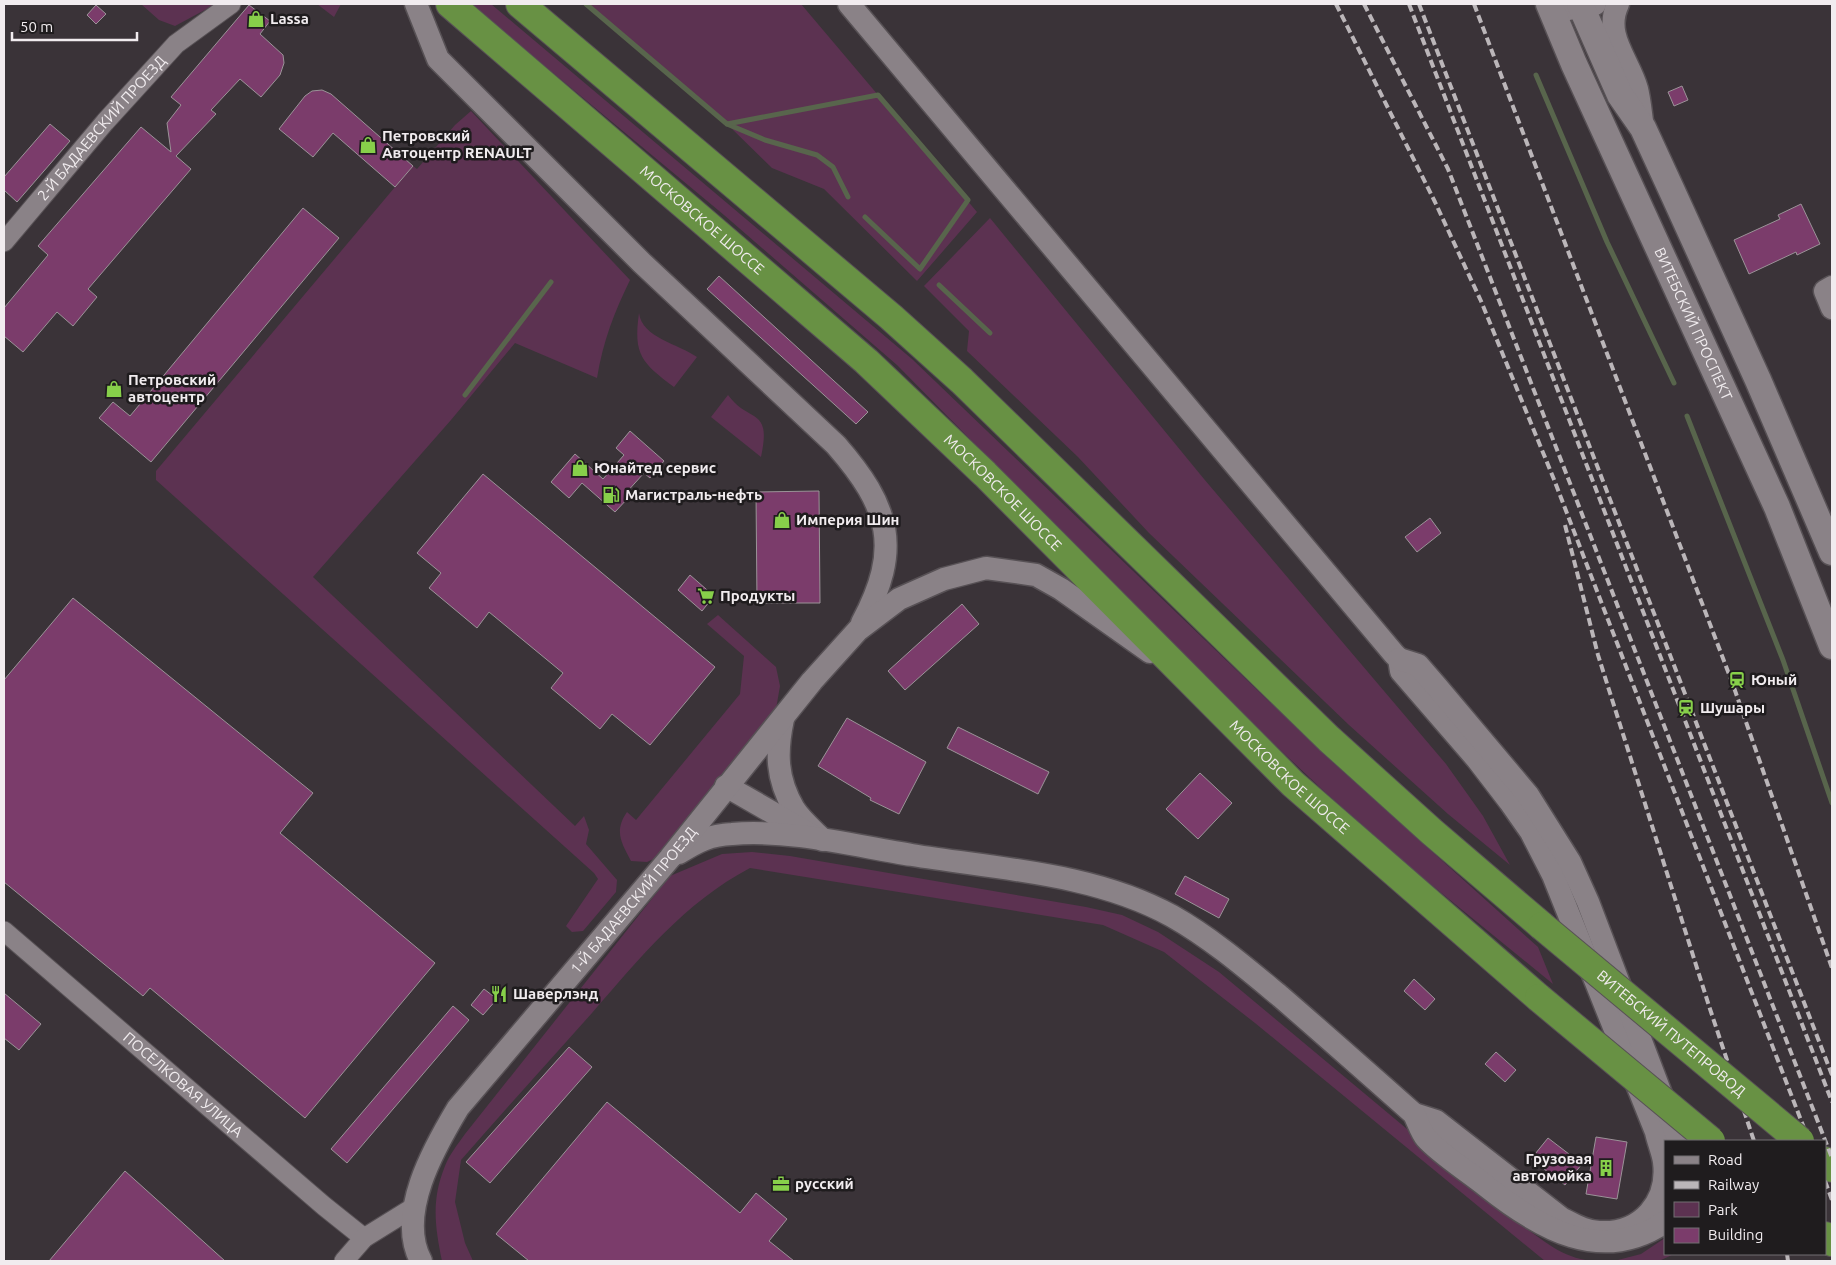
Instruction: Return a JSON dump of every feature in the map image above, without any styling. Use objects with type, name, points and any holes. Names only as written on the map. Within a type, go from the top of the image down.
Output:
[{"type":"highway","name":"МОСКОВСКОЕ ШОССЕ","points":[[450,4],[866,361],[985,474],[1293,784],[1540,998],[1710,1140]]},
{"type":"highway","points":[[520,4],[547,26]]},
{"type":"highway","name":"ВИТЕБСКИЙ ПУТЕПРОВОД","points":[[547,26],[620,90],[891,317],[962,381],[1329,739],[1432,832],[1799,1140]]},
{"type":"main road","name":"ВИТЕБСКИЙ ПРОСПЕКТ","points":[[1570,6],[1620,95],[1643,128],[1758,380],[1832,552]]},
{"type":"main road","name":"ВИТЕБСКИЙ ПРОСПЕКТ","points":[[1570,6],[1646,224],[1776,506],[1832,646]]},
{"type":"street","name":"2-Й БАДАЕВСКИЙ ПРОЕЗД","points":[[4,242],[105,122],[176,44],[231,4]]},
{"type":"street","points":[[416,4],[438,59],[642,263],[836,445],[855,467],[878,505],[885,526],[887,546],[883,577],[874,600],[858,630]]},
{"type":"street","points":[[530,4],[547,26]]},
{"type":"street","points":[[849,4],[1399,659],[1401,671],[1510,802],[1531,832],[1553,875],[1656,1132],[1664,1162],[1661,1198],[1651,1214],[1636,1225],[1601,1232],[1582,1229],[1561,1218],[1436,1121],[1414,1114]]},
{"type":"street","points":[[1618,4],[1612,17],[1614,34],[1637,88],[1643,128]]},
{"type":"street","points":[[1832,287],[1825,291],[1832,308]]},
{"type":"street","points":[[858,630],[899,600],[921,588],[944,579],[986,568],[1012,570],[1046,578],[1187,679]]},
{"type":"street","name":"1-Й БАДАЕВСКИЙ ПРОЕЗД","points":[[414,1207],[432,1151],[458,1108],[670,858],[784,715],[858,630]]},
{"type":"street","points":[[1399,659],[1418,665],[1528,795],[1570,862],[1599,930],[1678,1140]]},
{"type":"street","points":[[784,715],[777,746],[780,773],[795,809],[824,840]]},
{"type":"street","points":[[726,786],[781,819],[824,840]]},
{"type":"street","points":[[670,858],[704,838],[733,834],[824,840],[1053,877],[1101,888],[1171,916],[1217,946],[1265,984],[1414,1114],[1426,1138],[1536,1226],[1561,1241],[1579,1247],[1599,1250],[1622,1248],[1637,1243],[1651,1235],[1664,1223]]},
{"type":"street","name":"ПОСЕЛКОВАЯ УЛИЦА","points":[[4,931],[316,1200],[364,1238]]},
{"type":"street","points":[[344,1261],[364,1238],[414,1207]]},
{"type":"street","points":[[414,1207],[414,1230],[421,1261]]},
{"type":"green space","points":[[141,4],[216,4],[175,26],[159,20]]},
{"type":"green space","points":[[317,4],[341,4],[334,17]]},
{"type":"green space","points":[[470,4],[491,4],[912,359],[1328,758],[1538,947],[1553,984],[1417,873],[1326,793],[1226,699],[897,365],[724,215]]},
{"type":"green space","points":[[586,4],[801,4],[977,212],[917,281],[824,189],[772,168],[727,124]]},
{"type":"green space","points":[[471,111],[630,280],[610,328],[602,352],[597,378],[515,343],[451,420],[313,577],[575,826],[584,816],[589,830],[586,844],[617,880],[616,892],[583,931],[572,932],[566,926],[598,879],[594,873],[156,480],[156,471],[395,187],[413,166],[417,169],[455,125]]},
{"type":"green space","points":[[990,218],[1204,479],[1446,764],[1483,816],[1510,865],[1448,814],[1349,725],[1149,533],[1078,457],[967,351],[969,331],[924,286]]},
{"type":"green space","points":[[639,313],[647,329],[697,357],[674,387],[654,371],[642,357],[637,339]]},
{"type":"green space","points":[[728,395],[736,404],[761,423],[764,441],[761,457],[711,417]]},
{"type":"green space","points":[[718,615],[776,667],[780,686],[776,709],[662,855],[647,862],[631,861],[620,836],[621,825],[627,812],[636,820],[740,694],[744,656],[707,624]]},
{"type":"green space","points":[[752,852],[790,856],[1086,907],[1122,915],[1158,932],[1219,972],[1531,1232],[1566,1254],[1585,1260],[1596,1261],[1545,1261],[1255,1023],[1164,952],[1103,925],[750,868],[704,897],[664,933],[627,972],[461,1160],[455,1202],[465,1243],[473,1261],[442,1261],[436,1225],[438,1190],[447,1162],[465,1134],[670,876],[722,854]]},
{"type":"green space","points":[[1664,1239],[1664,1255],[1672,1255],[1659,1261],[1614,1261],[1641,1254]]},
{"type":"building","points":[[96,5],[106,14],[96,24],[87,15]]},
{"type":"building","points":[[249,5],[270,21],[260,34],[283,55],[284,63],[280,75],[261,97],[240,79],[211,110],[216,114],[176,156],[191,169],[88,289],[97,297],[73,326],[57,312],[23,352],[4,336],[4,308],[48,255],[38,246],[141,127],[171,152],[167,123],[181,105],[171,97]]},
{"type":"building","points":[[1682,86],[1688,100],[1674,106],[1668,92]]},
{"type":"building","name":"Петровский Автоцентр RENAULT","points":[[322,90],[331,94],[413,166],[395,187],[333,133],[313,157],[279,129],[305,96],[312,91]]},
{"type":"building","points":[[50,124],[70,141],[17,202],[4,190],[4,177]]},
{"type":"building","points":[[1801,204],[1820,244],[1797,255],[1796,252],[1749,274],[1734,240],[1780,219],[1778,215]]},
{"type":"building","points":[[303,208],[339,238],[151,462],[99,418],[113,402],[130,416]]},
{"type":"building","points":[[719,276],[868,412],[856,424],[707,289]]},
{"type":"building","points":[[630,431],[664,461],[650,478],[644,473],[625,494],[629,497],[615,512],[582,483],[569,498],[551,482],[575,454],[603,479],[624,455],[616,448]]},
{"type":"building","points":[[483,474],[715,667],[650,745],[612,714],[600,729],[551,688],[563,673],[489,612],[477,628],[429,588],[441,573],[417,553]]},
{"type":"building","points":[[819,491],[820,603],[757,603],[756,492]]},
{"type":"building","points":[[1430,518],[1441,533],[1417,552],[1405,537]]},
{"type":"building","points":[[690,575],[714,596],[702,611],[678,590]]},
{"type":"building","points":[[73,598],[313,793],[280,833],[435,963],[305,1118],[150,988],[143,996],[4,882],[4,680]]},
{"type":"building","points":[[962,604],[979,624],[905,690],[888,671]]},
{"type":"building","points":[[847,718],[926,762],[899,814],[870,800],[871,798],[818,766]]},
{"type":"building","points":[[958,727],[1049,772],[1038,794],[947,748]]},
{"type":"building","points":[[1200,773],[1232,803],[1198,839],[1166,809]]},
{"type":"building","points":[[1185,876],[1229,899],[1219,918],[1175,894]]},
{"type":"building","points":[[1414,979],[1435,999],[1425,1010],[1404,991]]},
{"type":"building","points":[[484,989],[497,999],[483,1015],[471,1005]]},
{"type":"building","points":[[4,993],[41,1024],[19,1050],[4,1038]]},
{"type":"building","points":[[453,1006],[469,1020],[347,1163],[331,1149]]},
{"type":"building","points":[[569,1047],[592,1067],[490,1183],[466,1162]]},
{"type":"building","points":[[1496,1052],[1516,1070],[1505,1082],[1485,1064]]},
{"type":"building","points":[[607,1102],[740,1213],[756,1193],[787,1219],[769,1241],[794,1261],[529,1261],[496,1234]]},
{"type":"building","name":"Грузовая автомойка","points":[[1596,1137],[1627,1142],[1617,1199],[1586,1194]]},
{"type":"building","points":[[1548,1138],[1582,1164],[1565,1185],[1531,1159]]},
{"type":"building","points":[[125,1171],[225,1261],[49,1261]]},
{"type":"waterway","points":[[586,4],[727,124],[765,140],[817,155],[833,167],[848,197]]},
{"type":"waterway","points":[[1536,75],[1607,242],[1674,383]]},
{"type":"waterway","points":[[727,124],[878,95],[968,200],[920,269],[865,217]]},
{"type":"waterway","points":[[465,395],[551,282]]},
{"type":"waterway","points":[[939,285],[990,333]]},
{"type":"waterway","points":[[1687,416],[1783,660],[1832,803]]},
{"type":"railway","points":[[1336,4],[1435,202],[1481,301],[1553,477],[1809,1140]]},
{"type":"railway","points":[[1364,4],[1448,169],[1825,1140]]},
{"type":"railway","points":[[1409,4],[1832,1102]]},
{"type":"railway","points":[[1419,4],[1832,1075]]},
{"type":"railway","points":[[1474,4],[1732,682],[1832,968]]},
{"type":"railway","points":[[1565,525],[1598,655],[1709,1006],[1754,1140]]},
{"type":"railway","points":[[1826,1143],[1832,1158]]},
{"type":"railway","points":[[1826,1184],[1832,1200]]},
{"type":"railway","points":[[1787,1255],[1788,1261]]},
{"type":"place","name":"Lassa","points":[[256,19]]},
{"type":"place","name":"Петровский Автоцентр RENAULT","points":[[368,145]]},
{"type":"place","name":"Петровский автоцентр","points":[[114,389]]},
{"type":"place","name":"Юнайтед сервис","points":[[580,468]]},
{"type":"place","name":"Магистраль-нефть","points":[[611,495]]},
{"type":"place","name":"Империя Шин","points":[[782,520]]},
{"type":"place","name":"Продукты","points":[[706,596]]},
{"type":"place","name":"Юный","points":[[1737,680]]},
{"type":"place","name":"Шушары","points":[[1686,708]]},
{"type":"place","name":"Шаверлэнд","points":[[499,994]]},
{"type":"place","name":"Грузовая автомойка","points":[[1606,1168]]},
{"type":"place","name":"русский","points":[[781,1184]]}]
